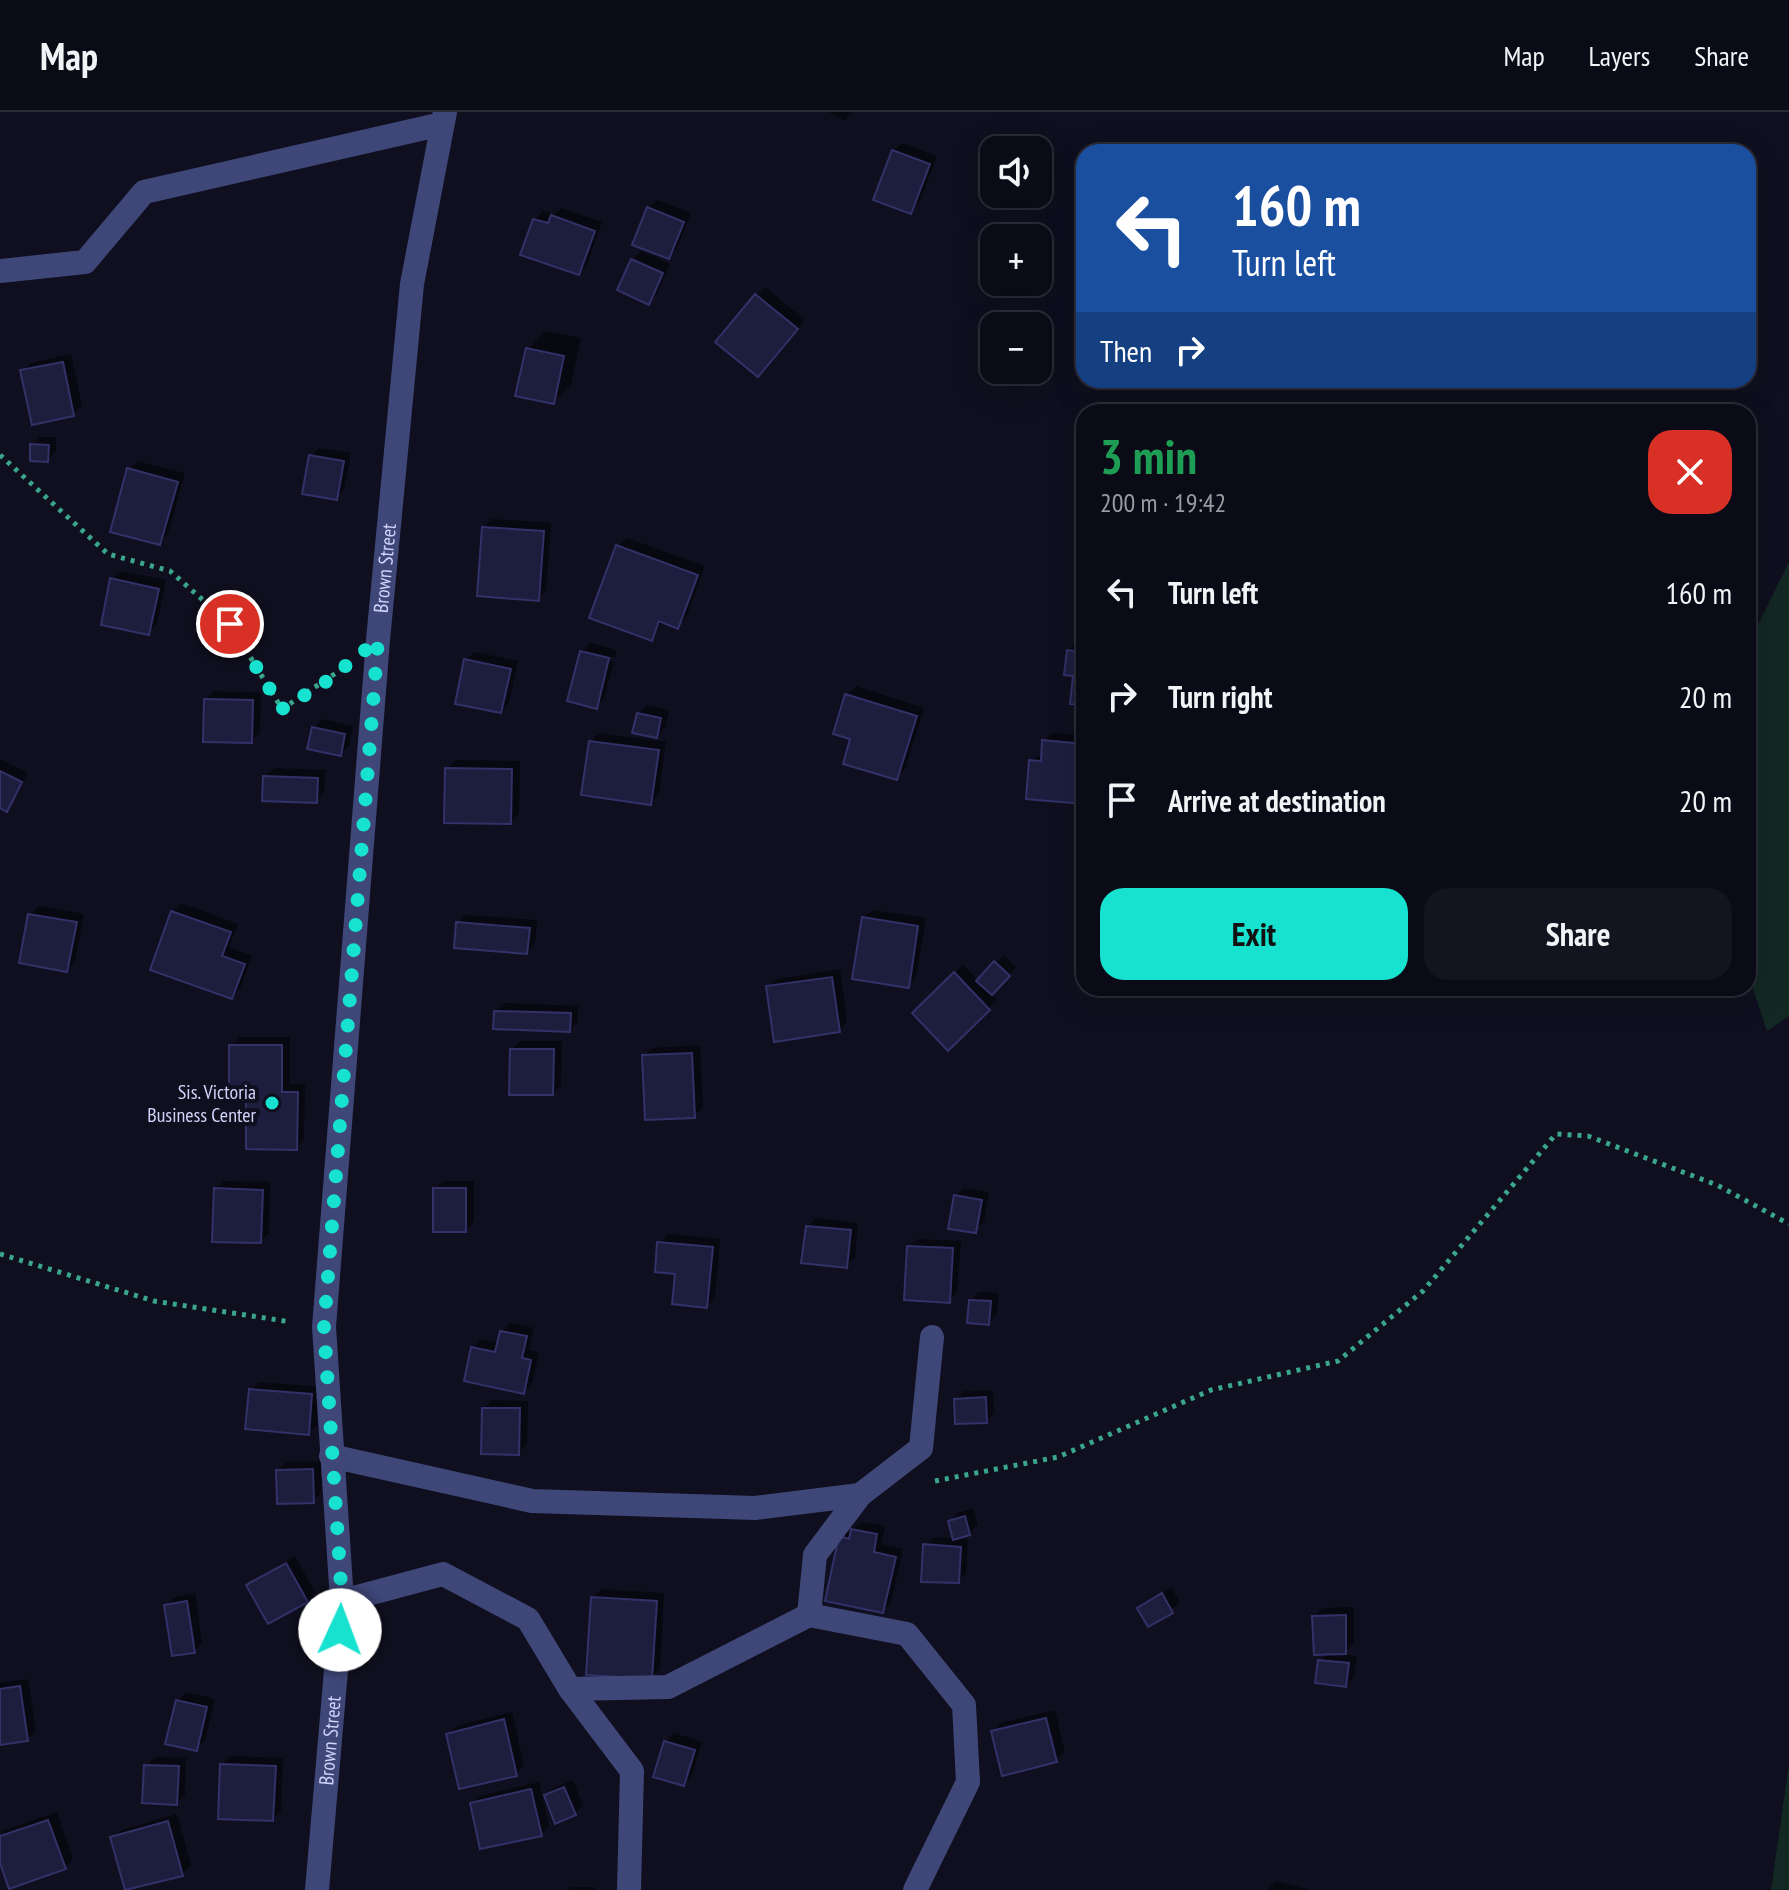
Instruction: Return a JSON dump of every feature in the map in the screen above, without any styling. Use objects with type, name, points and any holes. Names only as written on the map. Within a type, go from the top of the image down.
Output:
[{"type":"street","points":[[0,271],[85,262],[144,192],[443,118]]},
{"type":"street","name":"Brown Street","points":[[317,1890],[342,1601],[324,1327],[378,640],[412,284],[443,118]]},
{"type":"street","points":[[809,1615],[815,1555],[860,1495],[921,1448],[932,1337]]},
{"type":"street","points":[[331,1456],[532,1501],[755,1508],[860,1495]]},
{"type":"street","points":[[342,1601],[443,1574],[528,1619],[570,1689],[632,1771],[629,1890]]},
{"type":"street","points":[[570,1689],[668,1687],[809,1615],[907,1634],[964,1705],[968,1782],[915,1890]]},
{"type":"path","points":[[0,455],[108,554],[170,571],[230,624],[282,709],[323,684],[378,640]]},
{"type":"path","points":[[921,1484],[1058,1457],[1211,1390],[1338,1361],[1423,1291],[1556,1134],[1588,1136],[1717,1185],[1789,1224]]},
{"type":"path","points":[[0,1254],[154,1301],[324,1327]]},
{"type":"green space","points":[[1789,562],[1789,1016],[1767,1031],[1755,996],[1756,629]]},
{"type":"green space","points":[[1789,1764],[1789,1890],[1771,1890]]},
{"type":"building","points":[[892,150],[930,164],[911,214],[873,200]]},
{"type":"building","points":[[647,207],[684,222],[669,259],[632,245]]},
{"type":"building","points":[[551,215],[595,231],[579,275],[520,255],[533,219],[548,223]]},
{"type":"building","points":[[631,259],[663,273],[649,305],[617,290]]},
{"type":"building","points":[[755,294],[798,329],[758,377],[715,342]]},
{"type":"building","points":[[526,348],[564,356],[554,404],[515,396]]},
{"type":"building","points":[[63,362],[74,416],[32,425],[20,370]]},
{"type":"building","points":[[30,444],[49,445],[48,462],[30,461]]},
{"type":"building","points":[[309,455],[344,461],[337,500],[302,494]]},
{"type":"building","points":[[127,468],[178,482],[160,545],[110,532]]},
{"type":"building","points":[[482,527],[544,531],[539,601],[477,596]]},
{"type":"building","points":[[616,545],[698,575],[678,629],[659,621],[652,641],[589,618]]},
{"type":"building","points":[[110,578],[159,589],[149,635],[101,625]]},
{"type":"building","points":[[1076,643],[1076,704],[1070,704],[1073,676],[1064,675],[1067,650],[1075,651]]},
{"type":"building","points":[[580,651],[609,658],[597,709],[567,701]]},
{"type":"building","points":[[464,659],[511,669],[501,713],[455,704]]},
{"type":"building","points":[[845,694],[917,716],[897,780],[843,764],[850,739],[833,734]]},
{"type":"building","points":[[204,699],[253,700],[252,743],[203,742]]},
{"type":"building","points":[[637,713],[661,718],[657,738],[632,733]]},
{"type":"building","points":[[312,727],[345,734],[341,756],[307,749]]},
{"type":"building","points":[[1042,740],[1076,743],[1076,803],[1026,799],[1029,760],[1041,761]]},
{"type":"building","points":[[589,741],[659,750],[651,805],[581,795]]},
{"type":"building","points":[[445,768],[512,769],[511,824],[444,823]]},
{"type":"building","points":[[0,771],[22,782],[7,812],[0,808]]},
{"type":"building","points":[[263,776],[318,778],[317,803],[262,801]]},
{"type":"building","points":[[171,911],[231,932],[222,956],[245,964],[232,999],[150,970]]},
{"type":"building","points":[[28,914],[77,922],[67,972],[19,963]]},
{"type":"building","points":[[862,917],[918,926],[909,988],[852,979]]},
{"type":"building","points":[[456,922],[530,928],[527,954],[454,948]]},
{"type":"building","points":[[994,961],[1010,976],[992,995],[976,981]]},
{"type":"building","points":[[954,972],[990,1010],[948,1051],[912,1013]]},
{"type":"building","points":[[832,977],[840,1032],[774,1042],[766,986]]},
{"type":"building","points":[[494,1011],[571,1013],[570,1032],[493,1029]]},
{"type":"building","points":[[229,1045],[282,1045],[282,1092],[298,1092],[297,1150],[246,1149],[246,1097],[229,1097]]},
{"type":"building","points":[[510,1049],[554,1049],[553,1095],[509,1095]]},
{"type":"building","points":[[692,1053],[695,1118],[645,1120],[642,1055]]},
{"type":"building","points":[[214,1188],[263,1190],[261,1243],[212,1242]]},
{"type":"building","points":[[433,1188],[466,1188],[466,1232],[433,1232]]},
{"type":"building","points":[[954,1195],[982,1200],[976,1233],[948,1229]]},
{"type":"building","points":[[806,1226],[851,1230],[847,1268],[801,1263]]},
{"type":"building","points":[[657,1242],[713,1247],[707,1308],[672,1304],[675,1274],[655,1272]]},
{"type":"building","points":[[907,1246],[953,1248],[950,1303],[904,1300]]},
{"type":"building","points":[[969,1300],[991,1301],[989,1325],[967,1323]]},
{"type":"building","points":[[500,1331],[527,1336],[522,1358],[531,1360],[524,1394],[464,1381],[471,1347],[495,1352]]},
{"type":"building","points":[[249,1389],[312,1394],[309,1435],[245,1429]]},
{"type":"building","points":[[986,1397],[987,1423],[955,1424],[954,1399]]},
{"type":"building","points":[[482,1408],[520,1408],[519,1455],[481,1454]]},
{"type":"building","points":[[313,1469],[314,1503],[277,1504],[276,1470]]},
{"type":"building","points":[[965,1516],[970,1535],[953,1540],[948,1521]]},
{"type":"building","points":[[851,1529],[877,1534],[874,1552],[896,1557],[883,1613],[825,1601],[839,1536],[849,1539]]},
{"type":"building","points":[[923,1544],[961,1547],[959,1583],[921,1582]]},
{"type":"building","points":[[286,1563],[308,1602],[268,1624],[246,1585]]},
{"type":"building","points":[[1162,1593],[1173,1613],[1148,1627],[1137,1608]]},
{"type":"building","points":[[591,1597],[657,1601],[652,1679],[586,1675]]},
{"type":"building","points":[[187,1601],[195,1653],[172,1656],[164,1605]]},
{"type":"building","points":[[1346,1615],[1346,1654],[1314,1655],[1312,1616]]},
{"type":"building","points":[[1318,1660],[1349,1663],[1346,1687],[1315,1683]]},
{"type":"building","points":[[20,1686],[28,1741],[0,1745],[0,1689]]},
{"type":"building","points":[[176,1700],[207,1707],[197,1751],[165,1744]]},
{"type":"building","points":[[1046,1718],[1057,1762],[1002,1776],[991,1731]]},
{"type":"building","points":[[504,1719],[517,1776],[459,1789],[446,1734]]},
{"type":"building","points":[[664,1741],[695,1750],[684,1786],[653,1777]]},
{"type":"building","points":[[220,1764],[276,1766],[273,1821],[218,1819]]},
{"type":"building","points":[[144,1765],[179,1766],[177,1805],[142,1803]]},
{"type":"building","points":[[564,1787],[576,1815],[555,1824],[544,1795]]},
{"type":"building","points":[[531,1789],[542,1836],[480,1849],[470,1803]]},
{"type":"building","points":[[48,1820],[66,1869],[9,1889],[0,1863],[0,1836]]},
{"type":"building","points":[[168,1821],[183,1876],[125,1890],[110,1837]]},
{"type":"place","name":"Sis. Victoria Business Center","points":[[272,1103]]},
{"type":"route","points":[[230,624],[282,709],[323,684],[378,640],[324,1327],[342,1601],[340,1630]]}]
